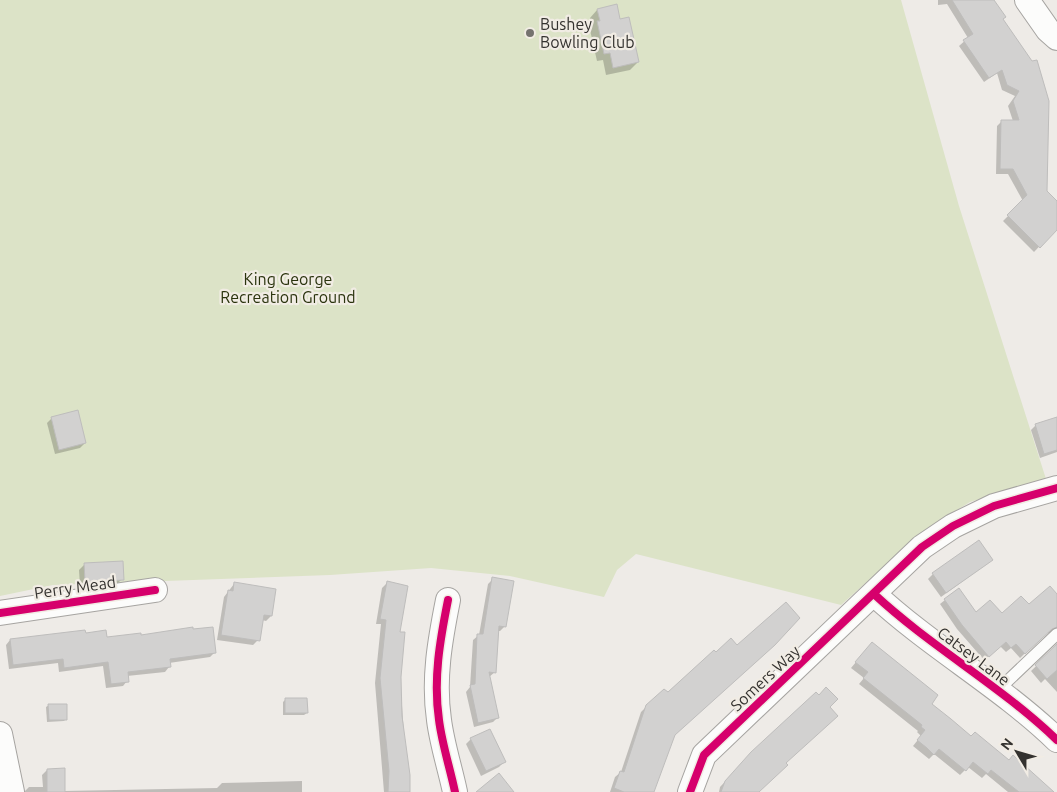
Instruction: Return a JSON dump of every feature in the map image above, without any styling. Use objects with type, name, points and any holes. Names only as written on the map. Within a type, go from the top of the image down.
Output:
[{"type":"street","points":[[1027,0],[1048,30],[1057,38]]},
{"type":"street","name":"Somers Way","points":[[690,792],[701,760],[708,750],[922,547],[953,526],[994,506],[1057,488]]},
{"type":"street","name":"Perry Mead","points":[[0,613],[155,590]]},
{"type":"street","name":"Catsey Lane","points":[[874,594],[895,615],[997,691],[1057,740]]},
{"type":"street","points":[[448,600],[437,661],[436,690],[439,720],[455,792]]},
{"type":"street","points":[[0,734],[12,792]]},
{"type":"lane","points":[[997,691],[1057,634]]},
{"type":"green space","name":"King George Recreation Ground","points":[[0,0],[901,0],[959,206],[1046,479],[970,502],[926,529],[841,605],[636,554],[617,570],[604,597],[510,576],[431,568],[330,575],[53,585],[0,596]]},
{"type":"building","points":[[952,0],[994,0],[1006,17],[1003,19],[1032,61],[1037,60],[1049,101],[1047,191],[1057,201],[1057,230],[1040,248],[1007,215],[1027,195],[1013,169],[1000,169],[1001,120],[1019,120],[1013,101],[1019,91],[1007,85],[1002,70],[989,78],[963,40],[973,34]]},
{"type":"building","points":[[617,4],[620,19],[629,17],[639,62],[613,68],[610,53],[604,54],[597,21],[600,21],[597,9]]},
{"type":"building","points":[[78,410],[86,443],[59,450],[51,417]]},
{"type":"building","points":[[1057,417],[1057,450],[1044,454],[1035,424]]},
{"type":"building","points":[[979,540],[993,560],[946,593],[932,573]]},
{"type":"building","points":[[123,561],[124,580],[85,582],[84,563]]},
{"type":"building","points":[[492,577],[514,581],[506,627],[499,626],[496,673],[489,672],[499,718],[478,723],[470,685],[475,684],[477,634],[483,634]]},
{"type":"building","points":[[387,581],[408,586],[400,632],[405,632],[401,677],[402,716],[410,775],[410,792],[388,792],[389,771],[380,678],[386,620],[380,619]]},
{"type":"building","points":[[234,582],[276,589],[272,616],[264,615],[260,641],[221,635],[228,590],[233,591]]},
{"type":"building","points":[[1050,586],[1057,594],[1057,627],[1052,629],[1025,654],[1016,644],[1011,648],[1006,642],[989,657],[962,625],[944,599],[959,588],[976,612],[990,600],[1002,613],[1021,596],[1029,604]]},
{"type":"building","points":[[786,602],[800,618],[775,645],[675,735],[654,792],[624,792],[614,788],[620,771],[624,772],[646,705],[664,689],[668,692],[714,650],[716,652],[731,638],[737,645]]},
{"type":"building","points":[[193,627],[193,629],[213,627],[216,653],[170,659],[171,667],[128,672],[129,682],[111,684],[108,662],[64,668],[63,659],[13,665],[10,639],[85,630],[86,633],[106,630],[107,637],[141,633],[141,635]]},
{"type":"building","points":[[872,642],[938,695],[932,704],[971,736],[975,732],[1009,760],[1013,755],[1054,792],[1019,792],[991,770],[988,774],[973,762],[966,771],[939,749],[934,755],[917,740],[925,730],[921,727],[922,725],[863,678],[868,672],[855,662]]},
{"type":"building","points":[[1057,644],[1057,670],[1047,679],[1035,665]]},
{"type":"building","points":[[826,687],[838,699],[830,707],[838,716],[786,763],[788,765],[759,792],[721,792],[725,781],[751,752],[816,692],[819,695]]},
{"type":"building","points":[[285,698],[307,698],[308,713],[285,713]]},
{"type":"building","points":[[48,704],[67,704],[67,720],[49,720]]},
{"type":"building","points":[[490,729],[506,762],[486,771],[470,738]]},
{"type":"building","points":[[65,768],[65,792],[47,792],[47,769]]},
{"type":"building","points":[[499,773],[514,792],[476,792]]},
{"type":"cycle path","points":[[690,792],[704,755],[922,547],[953,526],[994,506],[1057,488]]},
{"type":"cycle path","points":[[0,613],[155,590]]},
{"type":"cycle path","points":[[874,594],[919,632],[1013,702],[1057,740]]},
{"type":"cycle path","points":[[448,600],[440,645],[437,705],[440,729],[455,792]]},
{"type":"place","name":"Bushey Bowling Club","points":[[530,33]]}]
